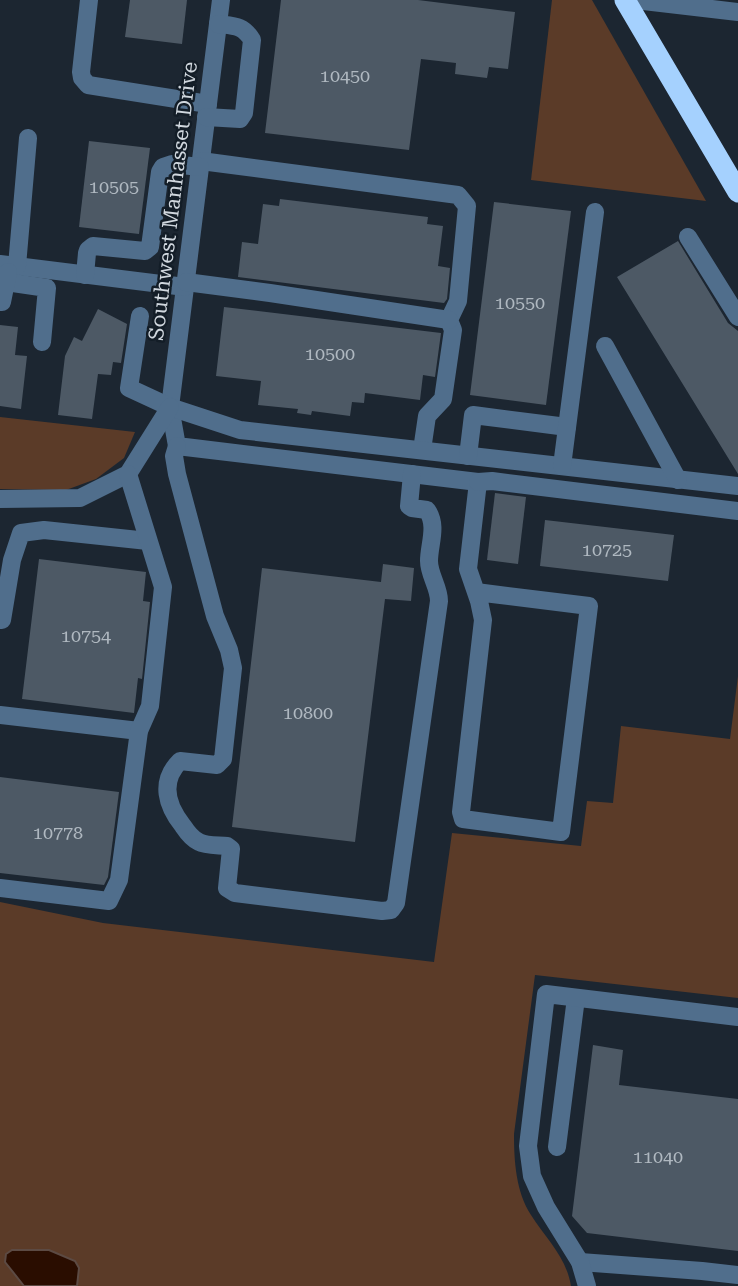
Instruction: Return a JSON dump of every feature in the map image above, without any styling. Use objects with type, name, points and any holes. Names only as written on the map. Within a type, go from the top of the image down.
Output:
[{"type":"highway","points":[[625,0],[738,192]]},
{"type":"street","points":[[89,0],[81,72],[91,86],[180,101],[235,120],[240,119],[244,113],[252,40],[240,27],[218,24]]},
{"type":"street","name":"Southwest Manhasset Drive","points":[[170,407],[221,0]]},
{"type":"street","points":[[635,0],[738,12]]},
{"type":"street","points":[[0,302],[8,270],[28,138]]},
{"type":"street","points":[[85,275],[87,253],[93,246],[148,250],[160,172],[163,167],[172,164],[201,164],[458,195],[467,205],[458,301],[449,320]]},
{"type":"street","points":[[562,466],[595,212]]},
{"type":"street","points":[[688,237],[738,317]]},
{"type":"street","points":[[8,270],[270,293],[449,320],[453,330],[443,399],[427,416],[422,450]]},
{"type":"street","points":[[8,270],[47,288],[42,342]]},
{"type":"street","points":[[140,316],[130,388],[170,407],[240,430],[738,486]]},
{"type":"street","points":[[606,346],[678,480]]},
{"type":"street","points":[[170,407],[177,446],[174,456],[177,474],[215,617],[229,650],[233,668],[223,759],[216,765],[180,761],[170,772],[167,794],[171,809],[189,835],[199,842],[231,849],[227,888],[235,892],[382,911],[391,910],[396,903],[439,601],[437,585],[429,564],[433,522],[427,510],[409,506],[412,474]]},
{"type":"street","points":[[0,499],[80,498],[128,474],[170,407]]},
{"type":"street","points":[[468,456],[473,415],[567,427]]},
{"type":"street","points":[[177,446],[738,511]]},
{"type":"street","points":[[0,888],[109,901],[119,880],[139,731],[150,706],[163,587],[128,474]]},
{"type":"street","points":[[476,592],[589,606],[561,832],[463,819],[461,812],[483,620],[468,569],[478,482]]},
{"type":"street","points":[[1,624],[12,560],[21,533],[44,530],[148,541]]},
{"type":"street","points":[[0,715],[139,731]]},
{"type":"street","points":[[587,1286],[580,1262],[546,1207],[531,1176],[528,1146],[546,994],[738,1017]]},
{"type":"street","points":[[557,1147],[576,998]]},
{"type":"street","points":[[580,1262],[738,1275]]},
{"type":"shaded area","points":[[552,0],[592,0],[706,201],[531,180]]},
{"type":"shaded area","points":[[0,417],[135,432],[124,458],[96,479],[66,490],[0,489]]},
{"type":"shaded area","points":[[738,676],[738,998],[535,975],[514,1134],[515,1165],[526,1206],[560,1257],[571,1286],[0,1286],[0,902],[103,923],[434,962],[452,833],[581,846],[587,801],[613,803],[621,726],[730,739]]},
{"type":"shaded area","points":[[12,1250],[49,1250],[75,1261],[79,1268],[77,1286],[24,1286],[5,1262],[6,1254]]},
{"type":"building","points":[[130,0],[187,0],[182,44],[125,37]]},
{"type":"building","points":[[281,0],[418,0],[515,12],[508,69],[489,67],[487,78],[455,74],[456,63],[421,59],[409,150],[265,133]]},
{"type":"building","points":[[89,141],[150,148],[139,234],[79,227]]},
{"type":"building","points":[[280,199],[428,217],[427,224],[443,226],[438,266],[450,268],[447,299],[444,303],[238,277],[242,242],[258,244],[263,204],[279,206]]},
{"type":"building","points":[[494,202],[571,211],[546,405],[470,395]]},
{"type":"building","points":[[678,241],[728,323],[738,331],[738,474],[617,277]]},
{"type":"building","points":[[224,307],[441,333],[435,377],[423,375],[420,400],[365,393],[364,403],[352,402],[350,416],[312,411],[311,415],[297,413],[298,409],[258,405],[261,381],[216,376]]},
{"type":"building","points":[[98,309],[127,324],[121,363],[113,362],[111,375],[98,374],[92,419],[58,415],[65,356],[74,337],[82,341]]},
{"type":"building","points":[[0,325],[18,327],[15,355],[27,356],[21,409],[0,406]]},
{"type":"building","points":[[495,493],[526,497],[518,564],[487,560]]},
{"type":"building","points":[[545,520],[674,535],[668,581],[540,566]]},
{"type":"building","points":[[39,559],[146,572],[143,601],[150,602],[142,679],[138,678],[134,713],[22,699]]},
{"type":"building","points":[[383,564],[414,568],[411,601],[385,599],[355,842],[232,827],[262,568],[381,582]]},
{"type":"building","points":[[0,777],[119,792],[108,877],[104,885],[0,873]]},
{"type":"building","points":[[593,1045],[623,1050],[619,1085],[738,1099],[738,1251],[587,1233],[572,1216]]}]
